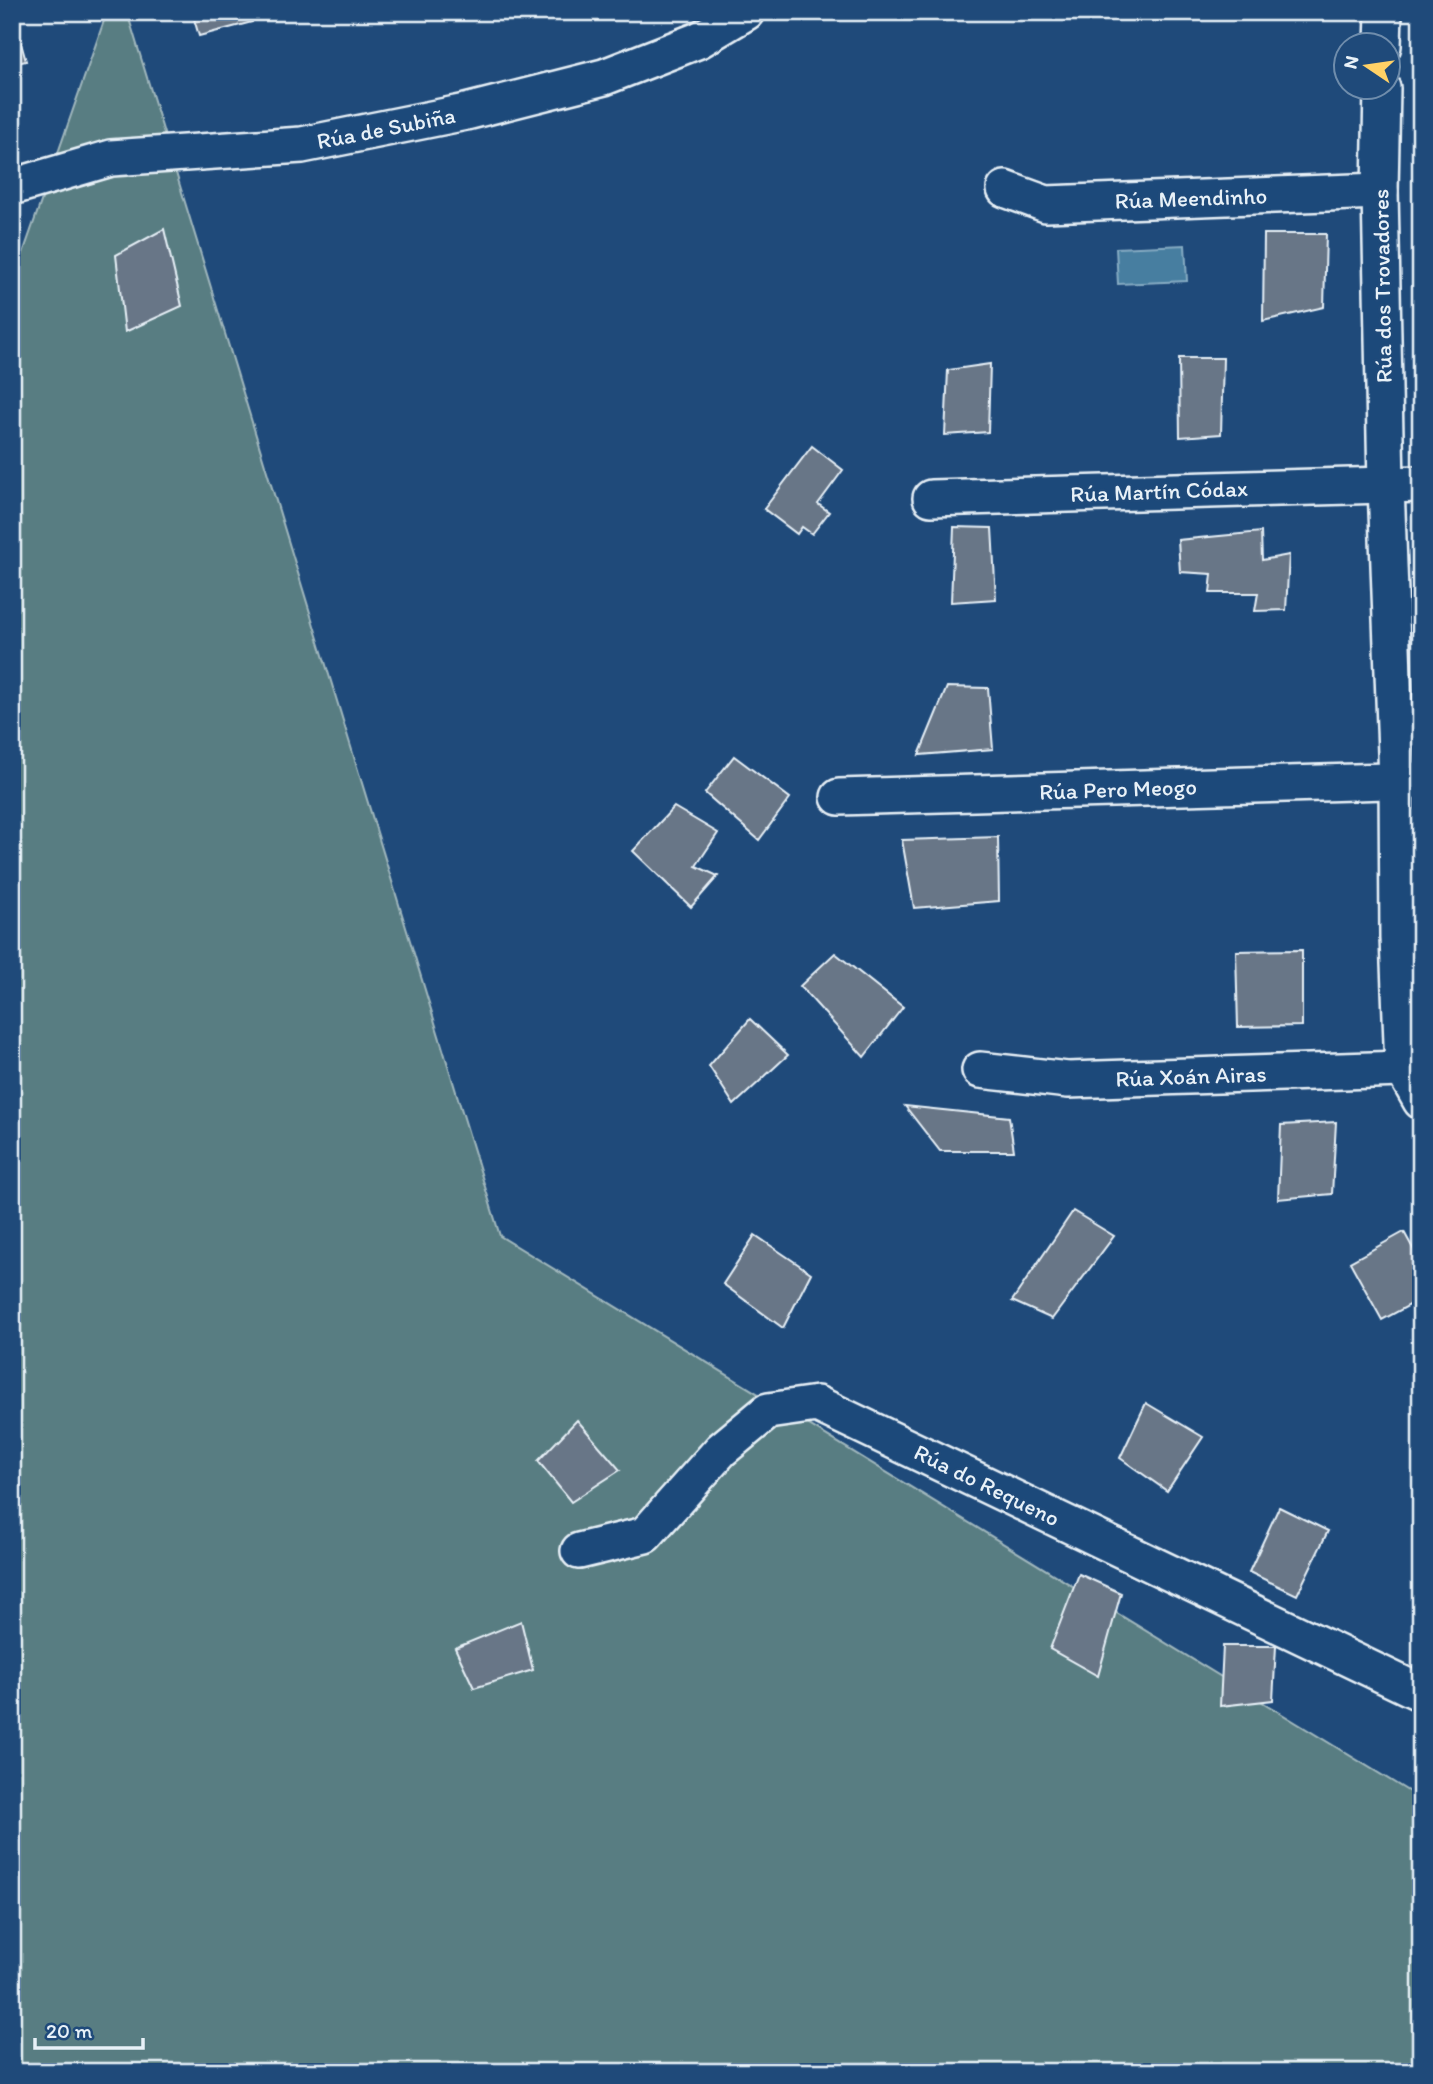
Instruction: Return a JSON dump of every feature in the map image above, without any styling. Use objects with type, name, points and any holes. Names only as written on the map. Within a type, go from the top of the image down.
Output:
[{"type":"street","name":"Rúa de Subiña","points":[[12,187],[111,158],[302,145],[466,112],[604,77],[699,40],[746,12]]},
{"type":"street","points":[[1383,32],[1384,12]]},
{"type":"street","name":"Rúa dos Trovadores","points":[[1382,102],[1380,191],[1386,485],[1409,780],[1398,936],[1403,1069],[1421,1101]]},
{"type":"street","name":"Rúa Meendinho","points":[[1005,189],[1046,204],[1380,191]]},
{"type":"street","points":[[1386,485],[1421,484]]},
{"type":"street","name":"Rúa Martín Códax","points":[[931,498],[1386,485]]},
{"type":"street","name":"Rúa Pero Meogo","points":[[839,797],[1409,780]]},
{"type":"street","name":"Rúa Xoán Airas","points":[[980,1070],[1068,1080],[1403,1069]]},
{"type":"street","name":"Rúa do Requeno","points":[[579,1551],[645,1535],[721,1450],[768,1411],[817,1404],[1421,1693]]},
{"type":"green space","points":[[107,12],[127,12],[500,1236],[1421,1799],[1421,2072],[12,2072],[12,285]]},
{"type":"water","points":[[1185,245],[1187,281],[1118,284],[1116,248]]},
{"type":"building","points":[[12,12],[26,61],[12,64]]},
{"type":"building","points":[[192,12],[250,12],[252,22],[199,36]]},
{"type":"building","points":[[164,229],[182,306],[125,332],[116,255]]},
{"type":"building","points":[[1264,234],[1326,234],[1324,307],[1263,321]]},
{"type":"building","points":[[1179,358],[1223,358],[1221,434],[1180,437]]},
{"type":"building","points":[[990,364],[988,432],[945,435],[948,370]]},
{"type":"building","points":[[812,446],[843,470],[818,504],[829,512],[812,534],[802,527],[797,534],[764,509]]},
{"type":"building","points":[[954,527],[992,528],[996,599],[951,602]]},
{"type":"building","points":[[1261,532],[1262,560],[1289,555],[1286,610],[1255,611],[1258,593],[1210,593],[1212,574],[1180,572],[1178,540]]},
{"type":"building","points":[[947,687],[988,688],[993,749],[919,755]]},
{"type":"building","points":[[734,756],[790,798],[759,840],[705,793]]},
{"type":"building","points":[[674,807],[718,833],[696,866],[718,876],[691,907],[633,851]]},
{"type":"building","points":[[998,837],[999,901],[914,908],[902,840]]},
{"type":"building","points":[[1302,950],[1302,1026],[1238,1027],[1236,951]]},
{"type":"building","points":[[835,953],[903,1007],[864,1057],[800,986]]},
{"type":"building","points":[[750,1019],[788,1055],[734,1105],[709,1066]]},
{"type":"building","points":[[905,1106],[1009,1117],[1014,1151],[940,1151]]},
{"type":"building","points":[[1336,1122],[1332,1194],[1278,1199],[1281,1125]]},
{"type":"building","points":[[1073,1211],[1114,1236],[1052,1319],[1012,1301]]},
{"type":"building","points":[[1404,1232],[1421,1263],[1421,1299],[1382,1320],[1350,1262]]},
{"type":"building","points":[[755,1235],[811,1273],[783,1328],[723,1284]]},
{"type":"building","points":[[1146,1403],[1203,1437],[1167,1491],[1120,1458]]},
{"type":"building","points":[[577,1420],[620,1470],[571,1502],[538,1461]]},
{"type":"building","points":[[1279,1507],[1328,1531],[1297,1595],[1249,1572]]},
{"type":"building","points":[[1079,1574],[1121,1593],[1098,1676],[1050,1649]]},
{"type":"building","points":[[521,1621],[533,1670],[474,1688],[455,1648]]},
{"type":"building","points":[[1223,1646],[1276,1646],[1273,1700],[1220,1706]]}]
